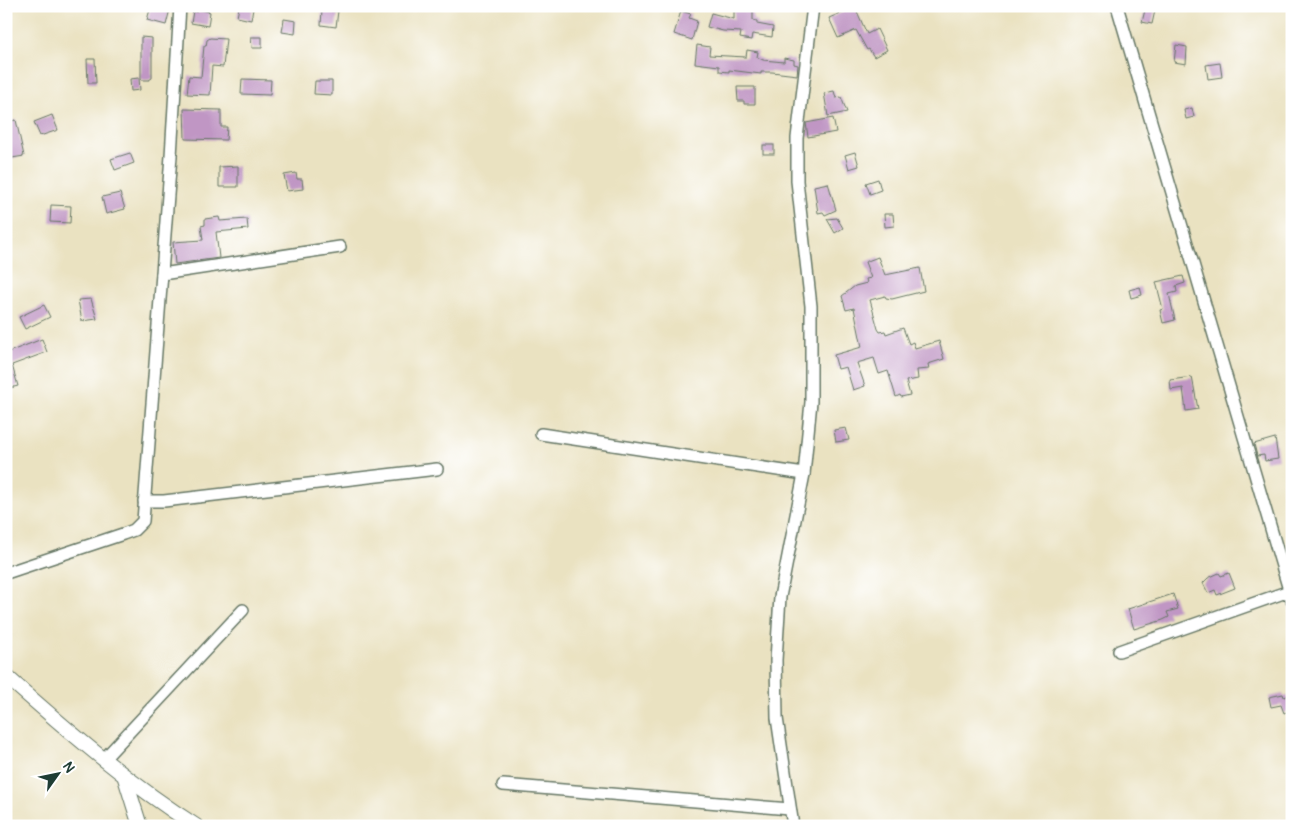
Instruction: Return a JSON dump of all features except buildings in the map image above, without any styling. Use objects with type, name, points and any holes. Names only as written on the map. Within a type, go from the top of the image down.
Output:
[{"type":"street","points":[[6,572],[134,530],[142,521],[162,274],[180,6]]},
{"type":"street","points":[[793,826],[777,718],[776,660],[780,598],[804,474],[811,402],[811,306],[797,181],[797,138],[813,6]]},
{"type":"street","points":[[1117,6],[1290,595],[1119,651]]},
{"type":"street","points":[[162,274],[340,248]]},
{"type":"street","points":[[541,434],[804,474]]},
{"type":"street","points":[[144,501],[164,501],[437,469]]},
{"type":"street","points":[[104,760],[242,610]]},
{"type":"street","points":[[6,676],[125,778],[196,826]]},
{"type":"street","points":[[125,778],[140,826]]},
{"type":"street","points":[[503,785],[790,809]]}]
